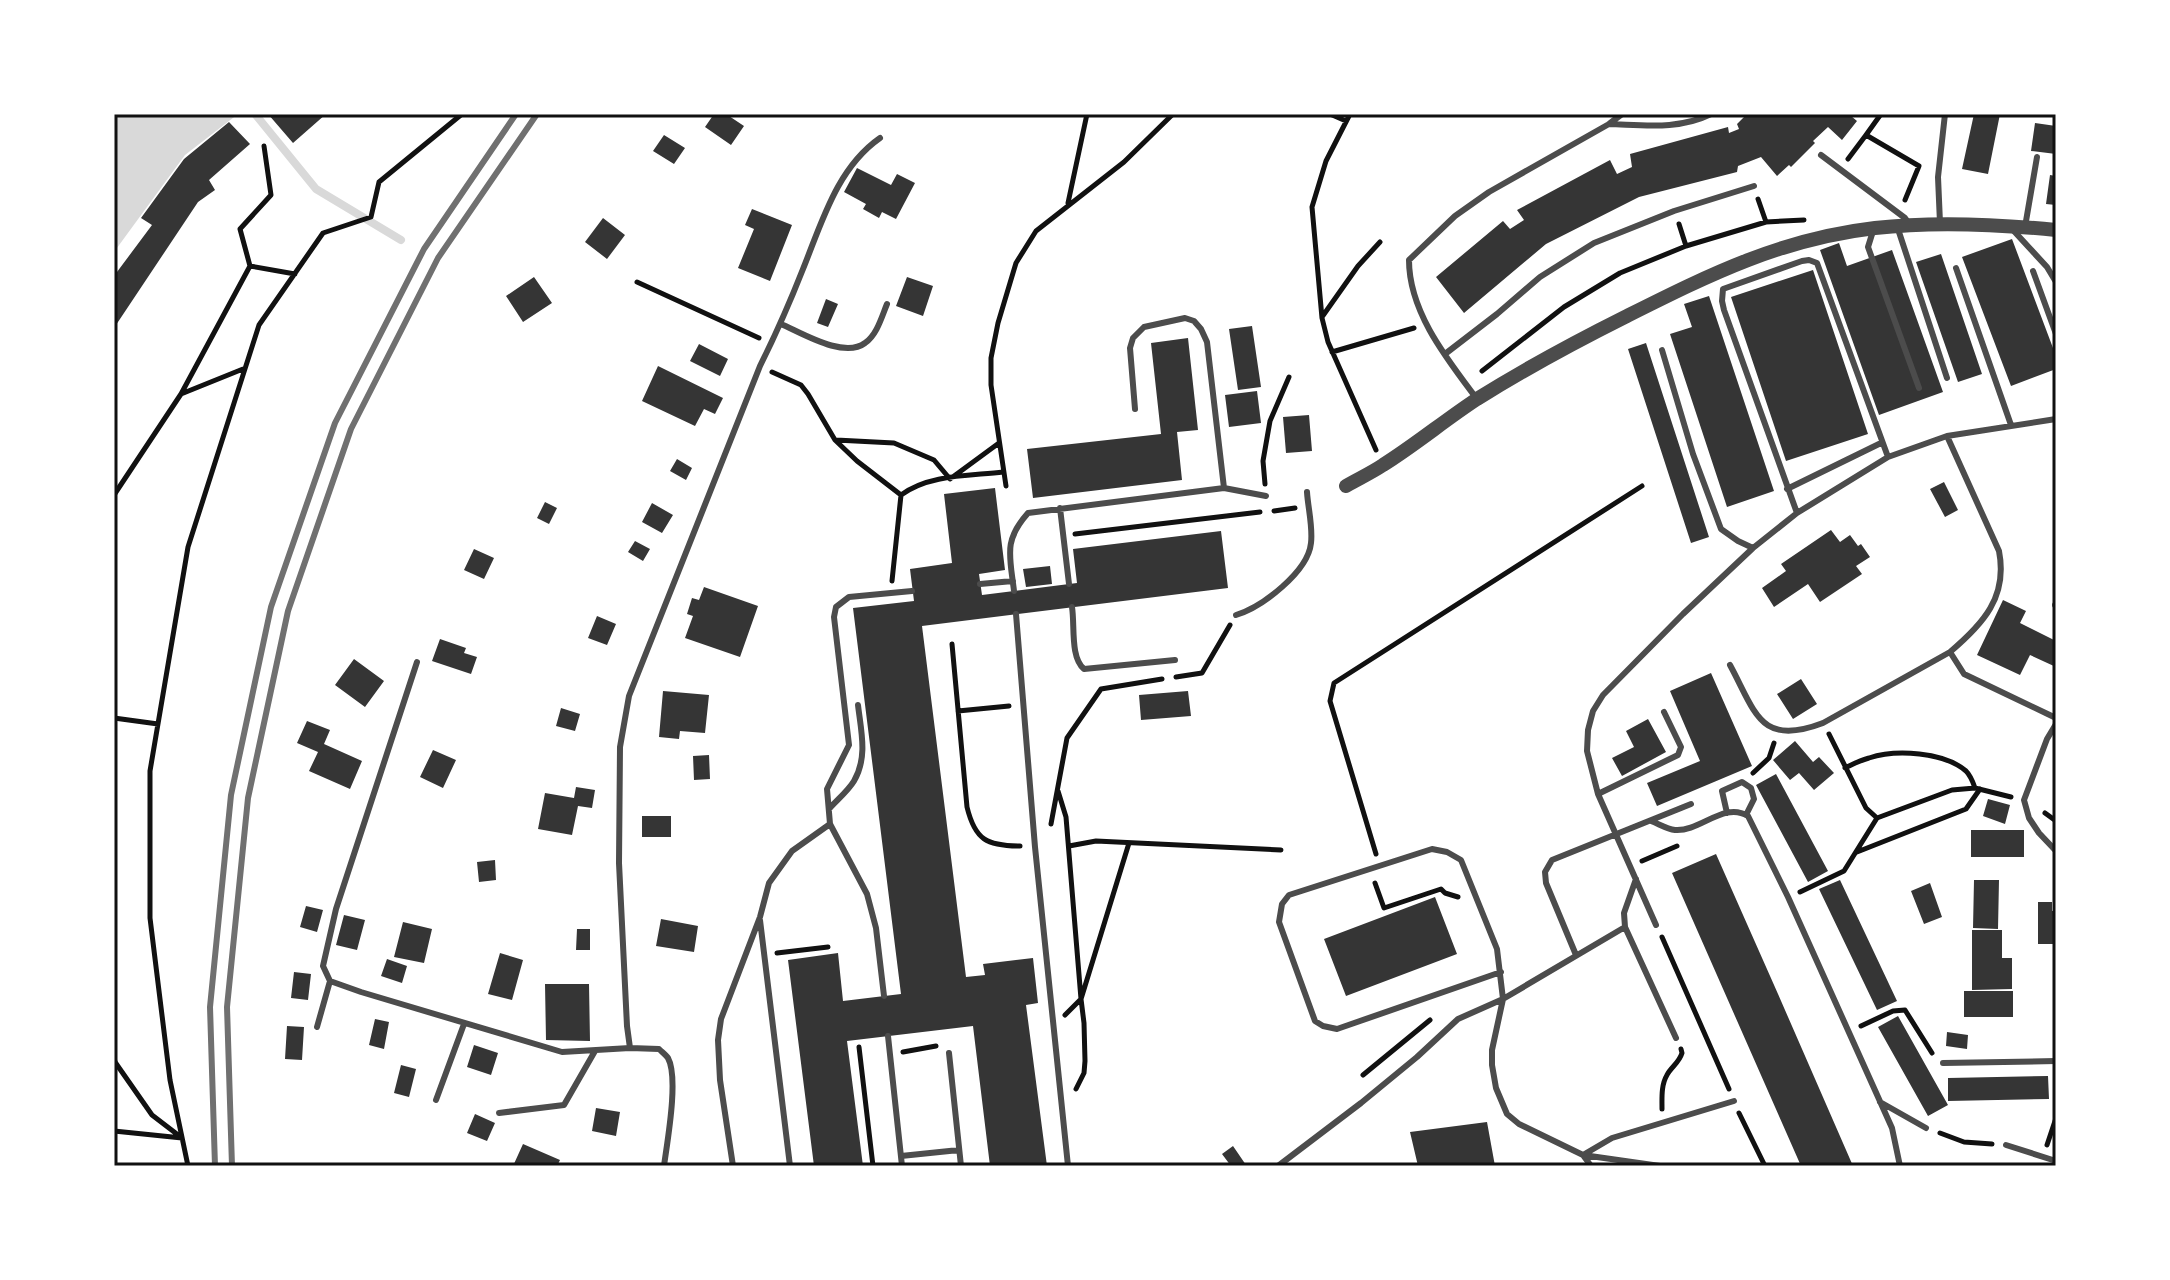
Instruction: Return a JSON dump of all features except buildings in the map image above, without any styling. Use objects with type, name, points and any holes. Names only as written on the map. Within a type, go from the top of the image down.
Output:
[{"type":"street","points":[[1346,486],[1383,466],[1477,399],[1569,346],[1704,277],[1759,254],[1795,243],[1902,221],[2056,230]]},
{"type":"lane","points":[[1477,399],[1426,325],[1409,278],[1409,260],[1455,216],[1489,192],[1622,114]]},
{"type":"lane","points":[[1609,124],[1680,125],[1696,122],[1711,114]]},
{"type":"lane","points":[[1940,223],[1938,177],[1945,114]]},
{"type":"lane","points":[[630,1048],[619,863],[620,747],[629,696],[760,366],[781,324],[834,192],[853,163],[880,138]]},
{"type":"lane","points":[[1821,155],[1902,221],[1947,378]]},
{"type":"lane","points":[[2025,227],[2037,157]]},
{"type":"lane","points":[[1445,354],[1540,277],[1594,243],[1674,211],[1754,186]]},
{"type":"lane","points":[[2009,225],[2047,267],[2056,282]]},
{"type":"lane","points":[[1874,228],[1868,247],[1919,388]]},
{"type":"lane","points":[[1759,254],[1765,273]]},
{"type":"lane","points":[[1797,513],[1722,301],[1723,289],[1809,260],[1819,266],[1888,457]]},
{"type":"lane","points":[[1956,268],[2011,425]]},
{"type":"lane","points":[[2033,271],[2056,334]]},
{"type":"lane","points":[[781,324],[822,342],[844,349],[852,348],[864,345],[873,336],[887,304]]},
{"type":"lane","points":[[1135,409],[1130,348],[1133,338],[1144,327],[1185,318],[1194,321],[1207,342],[1224,488]]},
{"type":"lane","points":[[1662,350],[1693,454],[1721,529],[1753,548]]},
{"type":"lane","points":[[1656,925],[1598,794],[1587,751],[1593,711],[1603,695],[1753,548],[1797,513],[1888,457],[1947,436],[2056,419]]},
{"type":"lane","points":[[1730,665],[1757,716],[1775,730],[1802,731],[1823,723],[1950,652],[1965,639],[1997,597],[2002,566],[1999,551],[1947,436]]},
{"type":"lane","points":[[1787,489],[1881,443]]},
{"type":"lane","points":[[1014,591],[1009,542],[1028,513],[1224,488],[1266,496]]},
{"type":"lane","points":[[1236,615],[1249,611],[1271,596],[1292,578],[1307,559],[1311,543],[1307,492]]},
{"type":"lane","points":[[1060,508],[1069,584]]},
{"type":"lane","points":[[980,584],[1013,581]]},
{"type":"lane","points":[[884,996],[876,928],[867,894],[830,824],[827,789],[849,745],[834,617],[836,607],[849,597],[912,591]]},
{"type":"lane","points":[[1072,607],[1076,657],[1084,669],[1175,660]]},
{"type":"lane","points":[[1016,614],[1035,847],[1068,1166]]},
{"type":"lane","points":[[1950,652],[1964,674],[2056,718]]},
{"type":"lane","points":[[317,1027],[330,981],[323,966],[336,909],[417,662]]},
{"type":"lane","points":[[829,809],[854,782],[861,764],[864,750],[858,705]]},
{"type":"lane","points":[[1598,794],[1678,755],[1681,747],[1664,712]]},
{"type":"lane","points":[[2056,724],[2047,739],[2024,800],[2029,818],[2056,851]]},
{"type":"lane","points":[[1727,813],[1722,791],[1742,782],[1751,788],[1754,799],[1746,815]]},
{"type":"lane","points":[[1576,955],[1546,883],[1545,872],[1552,860],[1691,804]]},
{"type":"lane","points":[[1651,821],[1677,830],[1732,811],[1746,815],[1788,897],[1892,1128],[1900,1166]]},
{"type":"lane","points":[[733,1166],[720,1080],[718,1040],[721,1019],[760,917],[769,883],[792,851],[830,824]]},
{"type":"lane","points":[[1501,972],[1337,1029],[1323,1026],[1315,1021],[1279,922],[1279,913],[1289,895],[1432,849],[1447,852],[1461,860],[1497,949],[1501,972],[1503,999],[1492,1050],[1492,1065],[1496,1088],[1507,1114],[1519,1124],[1583,1155],[1660,1166]]},
{"type":"lane","points":[[1636,879],[1624,913],[1625,927],[1676,1038]]},
{"type":"lane","points":[[760,917],[790,1166]]},
{"type":"lane","points":[[1278,1166],[1417,1057],[1458,1019],[1503,999],[1625,927]]},
{"type":"lane","points":[[330,981],[562,1052],[659,1049],[669,1059],[672,1078],[664,1166]]},
{"type":"lane","points":[[436,1100],[464,1024]]},
{"type":"lane","points":[[888,1036],[902,1166]]},
{"type":"lane","points":[[499,1113],[564,1105],[595,1051]]},
{"type":"lane","points":[[949,1053],[961,1166]]},
{"type":"lane","points":[[1943,1063],[2056,1061]]},
{"type":"lane","points":[[1583,1155],[1612,1138],[1734,1101]]},
{"type":"lane","points":[[1880,1102],[1926,1128]]},
{"type":"lane","points":[[2006,1145],[2056,1161]]},
{"type":"lane","points":[[901,1156],[959,1150]]},
{"type":"lane","points":[[1583,1155],[1591,1166]]},
{"type":"path","points":[[188,1166],[170,1080],[150,918],[150,771],[188,547],[259,325],[323,233],[371,217],[379,182],[462,114]]},
{"type":"path","points":[[1068,205],[1087,114]]},
{"type":"path","points":[[1006,486],[991,385],[991,358],[1016,263],[1036,231],[1124,162],[1173,114]]},
{"type":"path","points":[[1330,114],[1346,121]]},
{"type":"path","points":[[1350,114],[1326,161],[1312,207],[1322,318],[1332,352],[1383,466]]},
{"type":"path","points":[[1841,169],[1881,114]]},
{"type":"path","points":[[1866,135],[1919,166],[1902,221]]},
{"type":"path","points":[[114,495],[181,394],[250,266],[240,229],[271,195],[264,146]]},
{"type":"path","points":[[1754,186],[1766,222]]},
{"type":"path","points":[[1674,211],[1686,246]]},
{"type":"path","points":[[1465,383],[1564,307],[1620,273],[1686,246],[1766,222],[1814,219]]},
{"type":"path","points":[[1322,318],[1358,266],[1380,242]]},
{"type":"path","points":[[250,266],[295,274]]},
{"type":"path","points":[[637,282],[772,343]]},
{"type":"path","points":[[1332,352],[1426,325]]},
{"type":"path","points":[[760,366],[801,385],[835,440],[901,495]]},
{"type":"path","points":[[181,394],[244,369]]},
{"type":"path","points":[[1266,496],[1263,461],[1266,441],[1270,421],[1289,377]]},
{"type":"path","points":[[835,440],[894,443],[934,460],[950,479]]},
{"type":"path","points":[[950,479],[999,443]]},
{"type":"path","points":[[890,594],[901,495],[925,482],[1003,472]]},
{"type":"path","points":[[1380,866],[1330,701],[1334,683],[1642,486]]},
{"type":"path","points":[[1095,532],[1308,507]]},
{"type":"path","points":[[952,644],[971,823],[981,837],[998,846],[1035,847],[1046,843],[1067,738],[1101,689],[1202,673],[1236,615]]},
{"type":"path","points":[[958,711],[1024,705]]},
{"type":"path","points":[[114,718],[158,724]]},
{"type":"path","points":[[1823,723],[1866,808],[1877,818]]},
{"type":"path","points":[[1845,768],[1870,758],[1912,753],[1941,758],[1965,770],[1978,789]]},
{"type":"path","points":[[1057,786],[1066,817],[1084,1023],[1084,1073],[1076,1090],[1061,1104]]},
{"type":"path","points":[[1857,852],[1966,809],[1978,789]]},
{"type":"path","points":[[1788,897],[1844,871],[1877,818],[1952,790],[1978,789],[2024,800]]},
{"type":"path","points":[[1069,846],[1096,841],[1281,850]]},
{"type":"path","points":[[1081,999],[1129,843]]},
{"type":"path","points":[[1361,880],[1375,882],[1384,908],[1441,889],[1465,902],[1460,890]]},
{"type":"path","points":[[764,955],[828,947]]},
{"type":"path","points":[[1669,954],[1765,1166]]},
{"type":"path","points":[[1849,1032],[1893,1011],[1905,1010],[1934,1058],[1943,1063]]},
{"type":"path","points":[[1661,1122],[1662,1091],[1666,1077],[1682,1053],[1676,1038]]},
{"type":"path","points":[[890,1054],[936,1046],[946,1047],[949,1053]]},
{"type":"path","points":[[859,1047],[873,1166]]},
{"type":"path","points":[[114,1057],[152,1115],[182,1138]]},
{"type":"path","points":[[2049,1138],[2056,1118]]},
{"type":"path","points":[[1926,1128],[1964,1142],[2006,1145]]},
{"type":"path","points":[[114,1131],[182,1138]]},
{"type":"shaded area","points":[[114,114],[238,114],[185,155],[114,252]]},
{"type":"waterway","points":[[255,114],[316,189],[401,240]]},
{"type":"railway","points":[[215,1166],[210,1007],[231,795],[271,607],[335,423],[424,249],[516,114]]},
{"type":"railway","points":[[232,1166],[227,1007],[248,798],[288,611],[351,429],[438,258],[537,114]]}]
